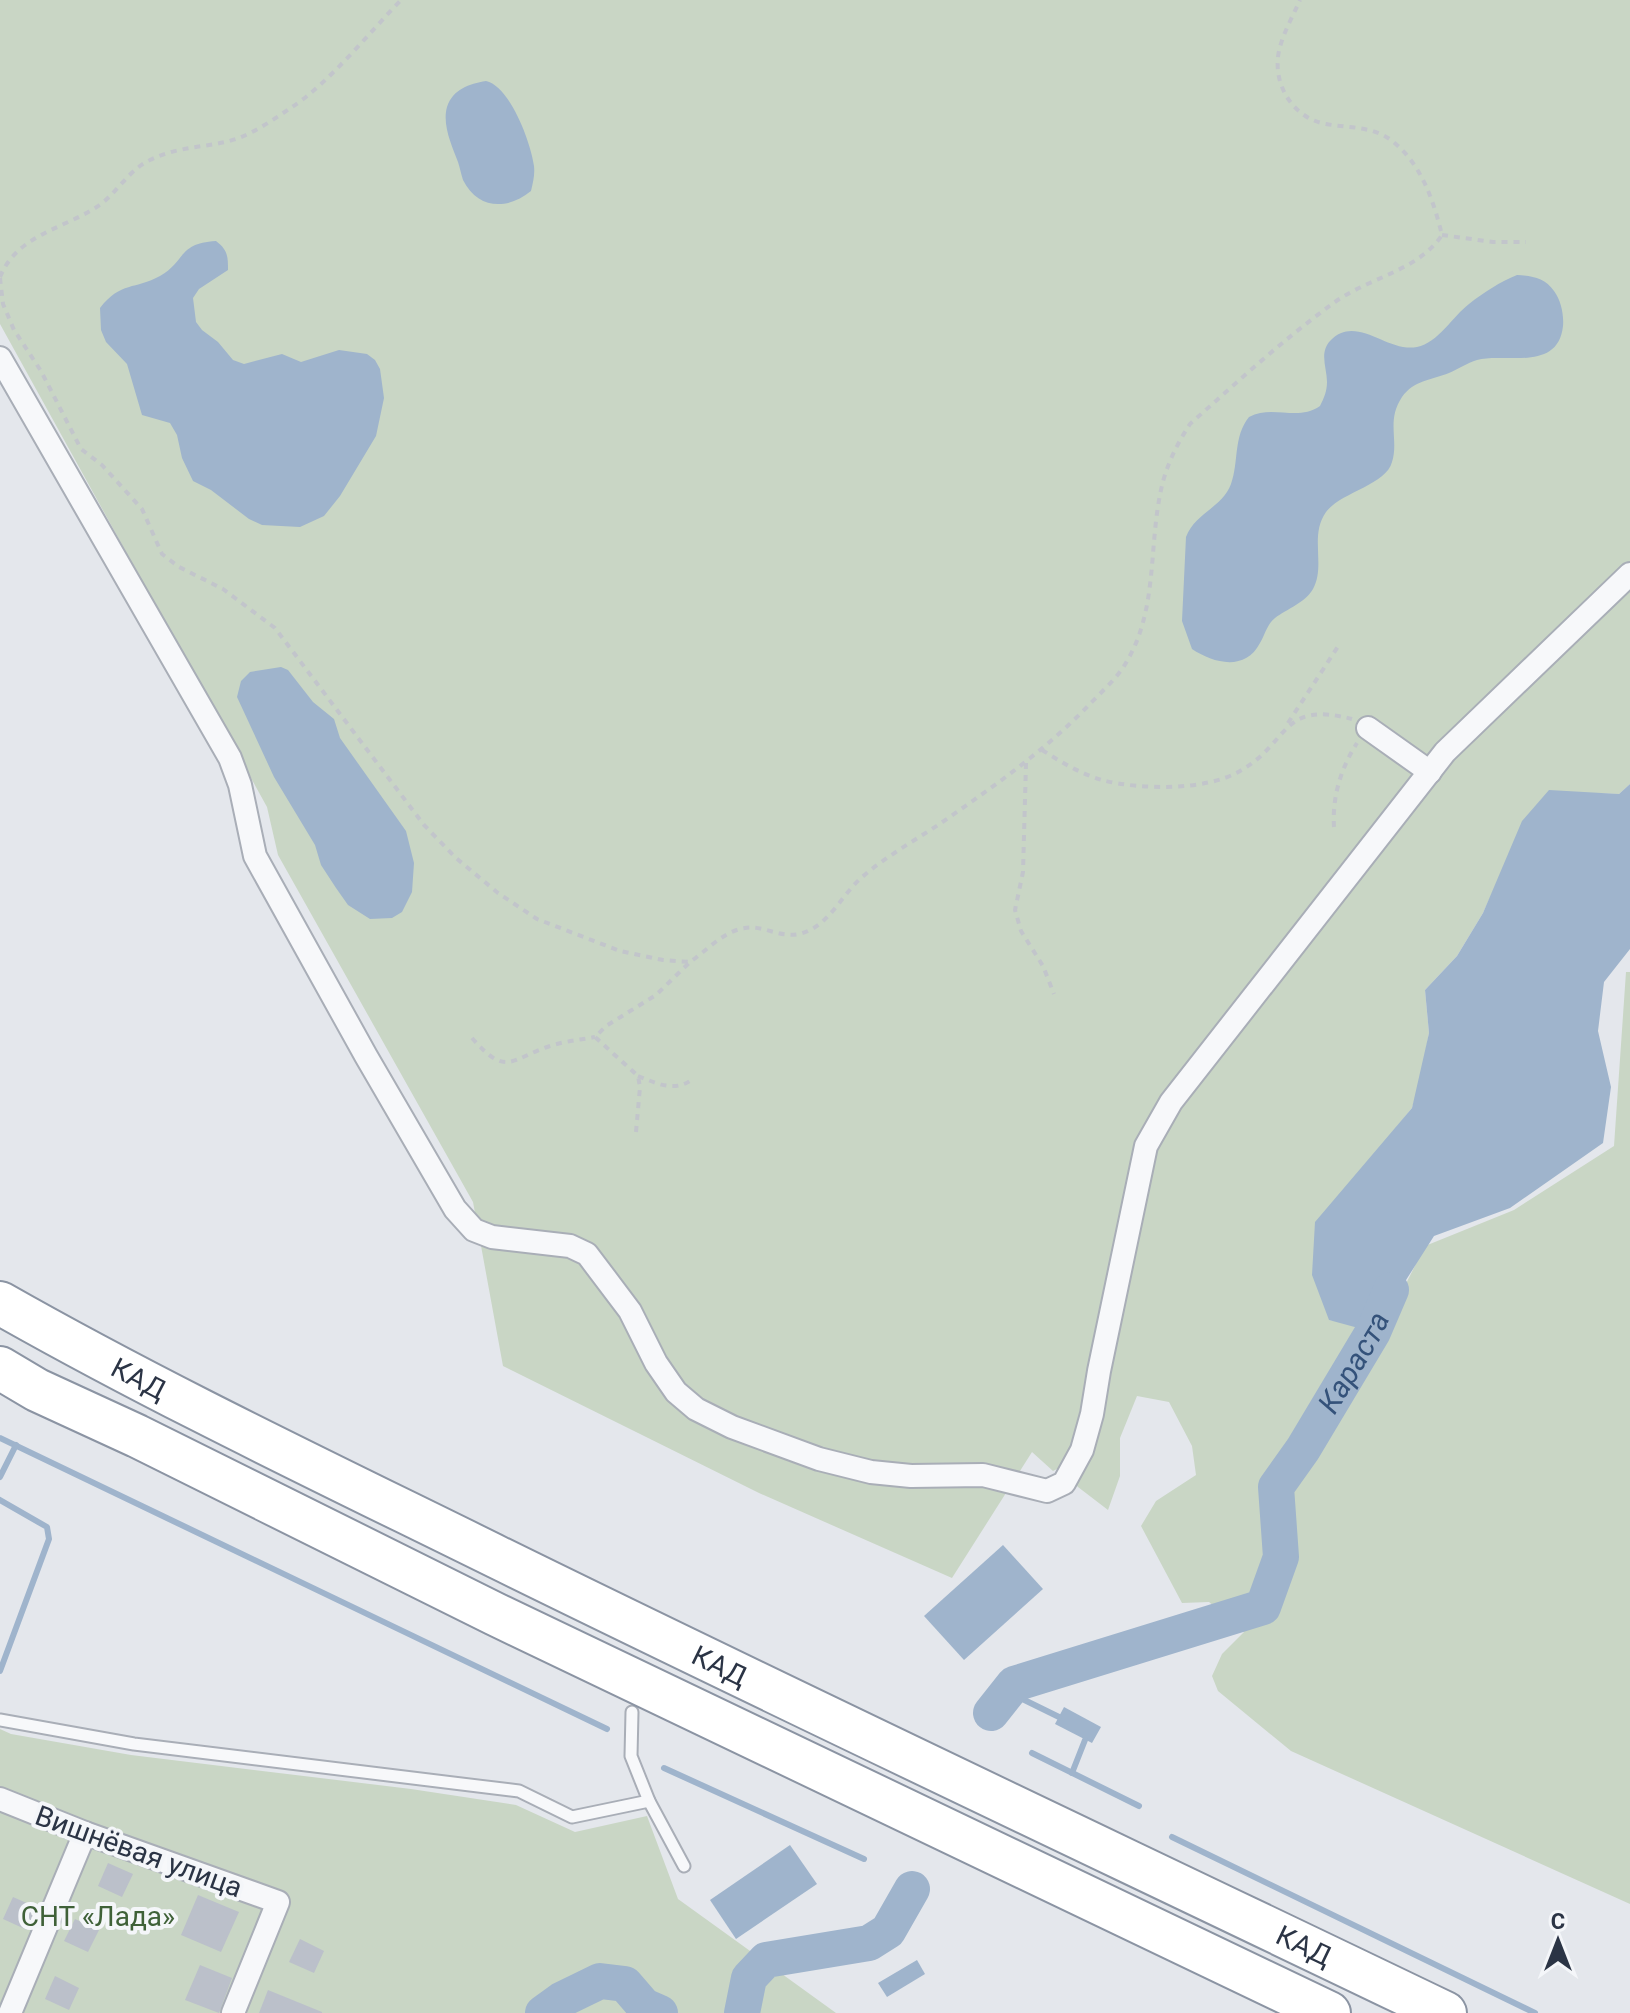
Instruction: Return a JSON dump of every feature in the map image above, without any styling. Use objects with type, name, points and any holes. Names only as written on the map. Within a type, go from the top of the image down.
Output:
[{"type":"highway","name":"КАД","points":[[0,1303],[66,1341],[564,1590],[1445,2013]]},
{"type":"highway","name":"КАД","points":[[0,1368],[18,1390],[152,1443],[495,1614],[1329,2013]]},
{"type":"street","points":[[0,358],[230,758],[240,785],[255,856],[455,1209],[474,1230],[492,1237],[570,1246],[587,1254],[630,1311],[656,1363],[676,1392],[696,1409],[732,1427],[819,1459],[871,1472],[911,1476],[983,1475],[1047,1491],[1064,1483],[1082,1450],[1092,1414],[1146,1146],[1171,1102],[1445,752],[1630,574]]},
{"type":"street","points":[[1368,728],[1430,772]]},
{"type":"street","name":"Вишнёвая улица","points":[[0,1799],[278,1902],[233,2013]]},
{"type":"street","points":[[10,2013],[85,1833]]},
{"type":"lane","points":[[632,1712],[631,1756],[649,1801],[684,1866]]},
{"type":"lane","points":[[0,1720],[134,1744],[519,1791],[572,1817],[649,1801]]},
{"type":"path","points":[[401,0],[293,107],[238,138],[175,150],[141,165],[132,170],[110,197],[97,207],[36,236],[5,264],[0,278],[3,304],[14,330],[41,371],[81,449],[102,465],[142,509],[162,554],[179,567],[223,589],[275,628],[434,836],[498,893],[537,919],[620,951],[690,962]]},
{"type":"path","points":[[1300,0],[1277,61],[1277,73],[1286,96],[1294,108],[1316,122],[1365,129],[1392,141],[1417,168],[1429,190],[1442,235]]},
{"type":"path","points":[[1442,235],[1493,242],[1526,242]]},
{"type":"path","points":[[472,1038],[492,1058],[510,1063],[552,1045],[595,1037],[606,1026],[656,995],[725,934],[743,928],[761,929],[783,936],[809,931],[860,880],[897,851],[1042,750],[1127,663],[1138,637],[1153,579],[1164,479],[1175,448],[1190,424],[1337,301],[1416,261],[1433,248],[1442,235]]},
{"type":"path","points":[[1042,750],[1070,767],[1101,780],[1132,785],[1199,784],[1226,778],[1242,770],[1273,744],[1339,645]]},
{"type":"path","points":[[1286,727],[1306,714],[1334,714],[1355,720],[1368,728],[1345,762],[1333,808],[1334,827]]},
{"type":"path","points":[[1026,763],[1023,872],[1015,910],[1021,931],[1043,966],[1054,994]]},
{"type":"path","points":[[595,1037],[638,1076],[658,1084],[678,1086],[694,1078]]},
{"type":"path","points":[[636,1132],[638,1076]]},
{"type":"green space","points":[[0,0],[1630,0],[1630,784],[1619,794],[1587,793],[1502,871],[1483,913],[1457,956],[1425,990],[1429,1033],[1420,1081],[1412,1108],[1368,1162],[1329,1320],[1383,1329],[1425,1246],[1514,1210],[1614,1146],[1626,972],[1630,972],[1630,1904],[1291,1751],[1218,1691],[1212,1676],[1222,1654],[1244,1632],[1209,1602],[1182,1603],[1141,1526],[1156,1501],[1196,1475],[1192,1446],[1169,1402],[1137,1396],[1120,1438],[1120,1476],[1108,1510],[1078,1487],[1061,1467],[1053,1471],[1032,1452],[952,1578],[759,1493],[503,1366],[473,1202],[278,855],[267,807],[0,324]]},
{"type":"green space","name":"СНТ «Лада»","points":[[0,1729],[11,1734],[131,1755],[516,1805],[575,1832],[647,1816],[678,1899],[836,2013],[0,2013]]},
{"type":"water","points":[[486,81],[495,85],[511,104],[524,130],[534,166],[531,191],[503,204],[485,202],[469,190],[447,128],[447,107],[453,96],[468,86]]},
{"type":"water","points":[[216,241],[226,254],[228,270],[199,289],[193,298],[196,322],[233,360],[244,364],[282,354],[301,362],[339,350],[367,354],[380,369],[384,398],[376,436],[340,496],[324,516],[300,527],[262,525],[193,481],[170,423],[142,415],[127,364],[106,342],[101,330],[100,308],[108,299],[122,290],[160,276],[195,245]]},
{"type":"water","points":[[1517,275],[1542,280],[1558,299],[1563,326],[1559,341],[1551,350],[1528,358],[1477,360],[1407,391],[1395,414],[1394,454],[1388,470],[1333,505],[1321,521],[1317,580],[1310,594],[1272,620],[1254,652],[1246,658],[1219,661],[1192,649],[1182,621],[1186,537],[1196,522],[1227,492],[1233,476],[1238,441],[1249,417],[1267,412],[1303,413],[1320,406],[1327,385],[1325,350],[1340,333],[1361,332],[1394,345],[1417,347],[1432,340],[1475,300]]},
{"type":"water","points":[[281,667],[288,670],[313,702],[334,719],[340,738],[406,831],[414,863],[412,892],[402,912],[392,918],[370,919],[348,905],[336,888],[321,865],[315,845],[274,777],[237,697],[241,681],[250,672]]},
{"type":"water","points":[[1630,784],[1630,949],[1604,982],[1598,1031],[1611,1087],[1603,1143],[1510,1208],[1434,1236],[1373,1332],[1329,1320],[1312,1275],[1315,1222],[1412,1108],[1429,1033],[1425,990],[1457,956],[1483,913],[1522,821],[1549,790],[1619,794]]},
{"type":"water","points":[[1003,1545],[1043,1589],[964,1660],[924,1616]]},
{"type":"water","points":[[1064,1707],[1101,1727],[1092,1743],[1055,1724]]},
{"type":"water","points":[[790,1845],[817,1884],[736,1939],[710,1900]]},
{"type":"water","points":[[917,1960],[925,1974],[887,1997],[878,1983]]},
{"type":"building","points":[[108,1863],[133,1874],[122,1897],[98,1886]]},
{"type":"building","points":[[198,1895],[239,1912],[221,1952],[181,1935]]},
{"type":"building","points":[[13,1897],[38,1908],[27,1930],[3,1919]]},
{"type":"building","points":[[75,1919],[99,1930],[88,1952],[64,1941]]},
{"type":"building","points":[[300,1939],[324,1951],[314,1973],[289,1962]]},
{"type":"building","points":[[200,1965],[232,1978],[219,2013],[185,2000]]},
{"type":"building","points":[[55,1976],[79,1988],[69,2010],[45,1999]]},
{"type":"building","points":[[268,1990],[322,2012],[322,2013],[259,2013]]},
{"type":"waterway","name":"Караста","points":[[991,1713],[1014,1684],[1263,1607],[1281,1557],[1276,1487],[1303,1449],[1373,1332],[1391,1290]]},
{"type":"waterway","points":[[0,1438],[607,1729]]},
{"type":"waterway","points":[[0,1477],[16,1445]]},
{"type":"waterway","points":[[0,1500],[47,1527],[49,1539],[0,1671]]},
{"type":"waterway","points":[[1008,1692],[1059,1717]]},
{"type":"waterway","points":[[1072,1773],[1085,1740]]},
{"type":"waterway","points":[[1032,1753],[1139,1806]]},
{"type":"waterway","points":[[664,1768],[864,1859]]},
{"type":"waterway","points":[[1172,1837],[1535,2013]]},
{"type":"waterway","name":"Караста","points":[[742,2013],[749,1978],[766,1960],[869,1943],[888,1931],[912,1889]]},
{"type":"waterway","name":"Караста","points":[[543,2013],[561,2000],[600,1981],[625,1984],[644,2006],[660,2013]]}]
